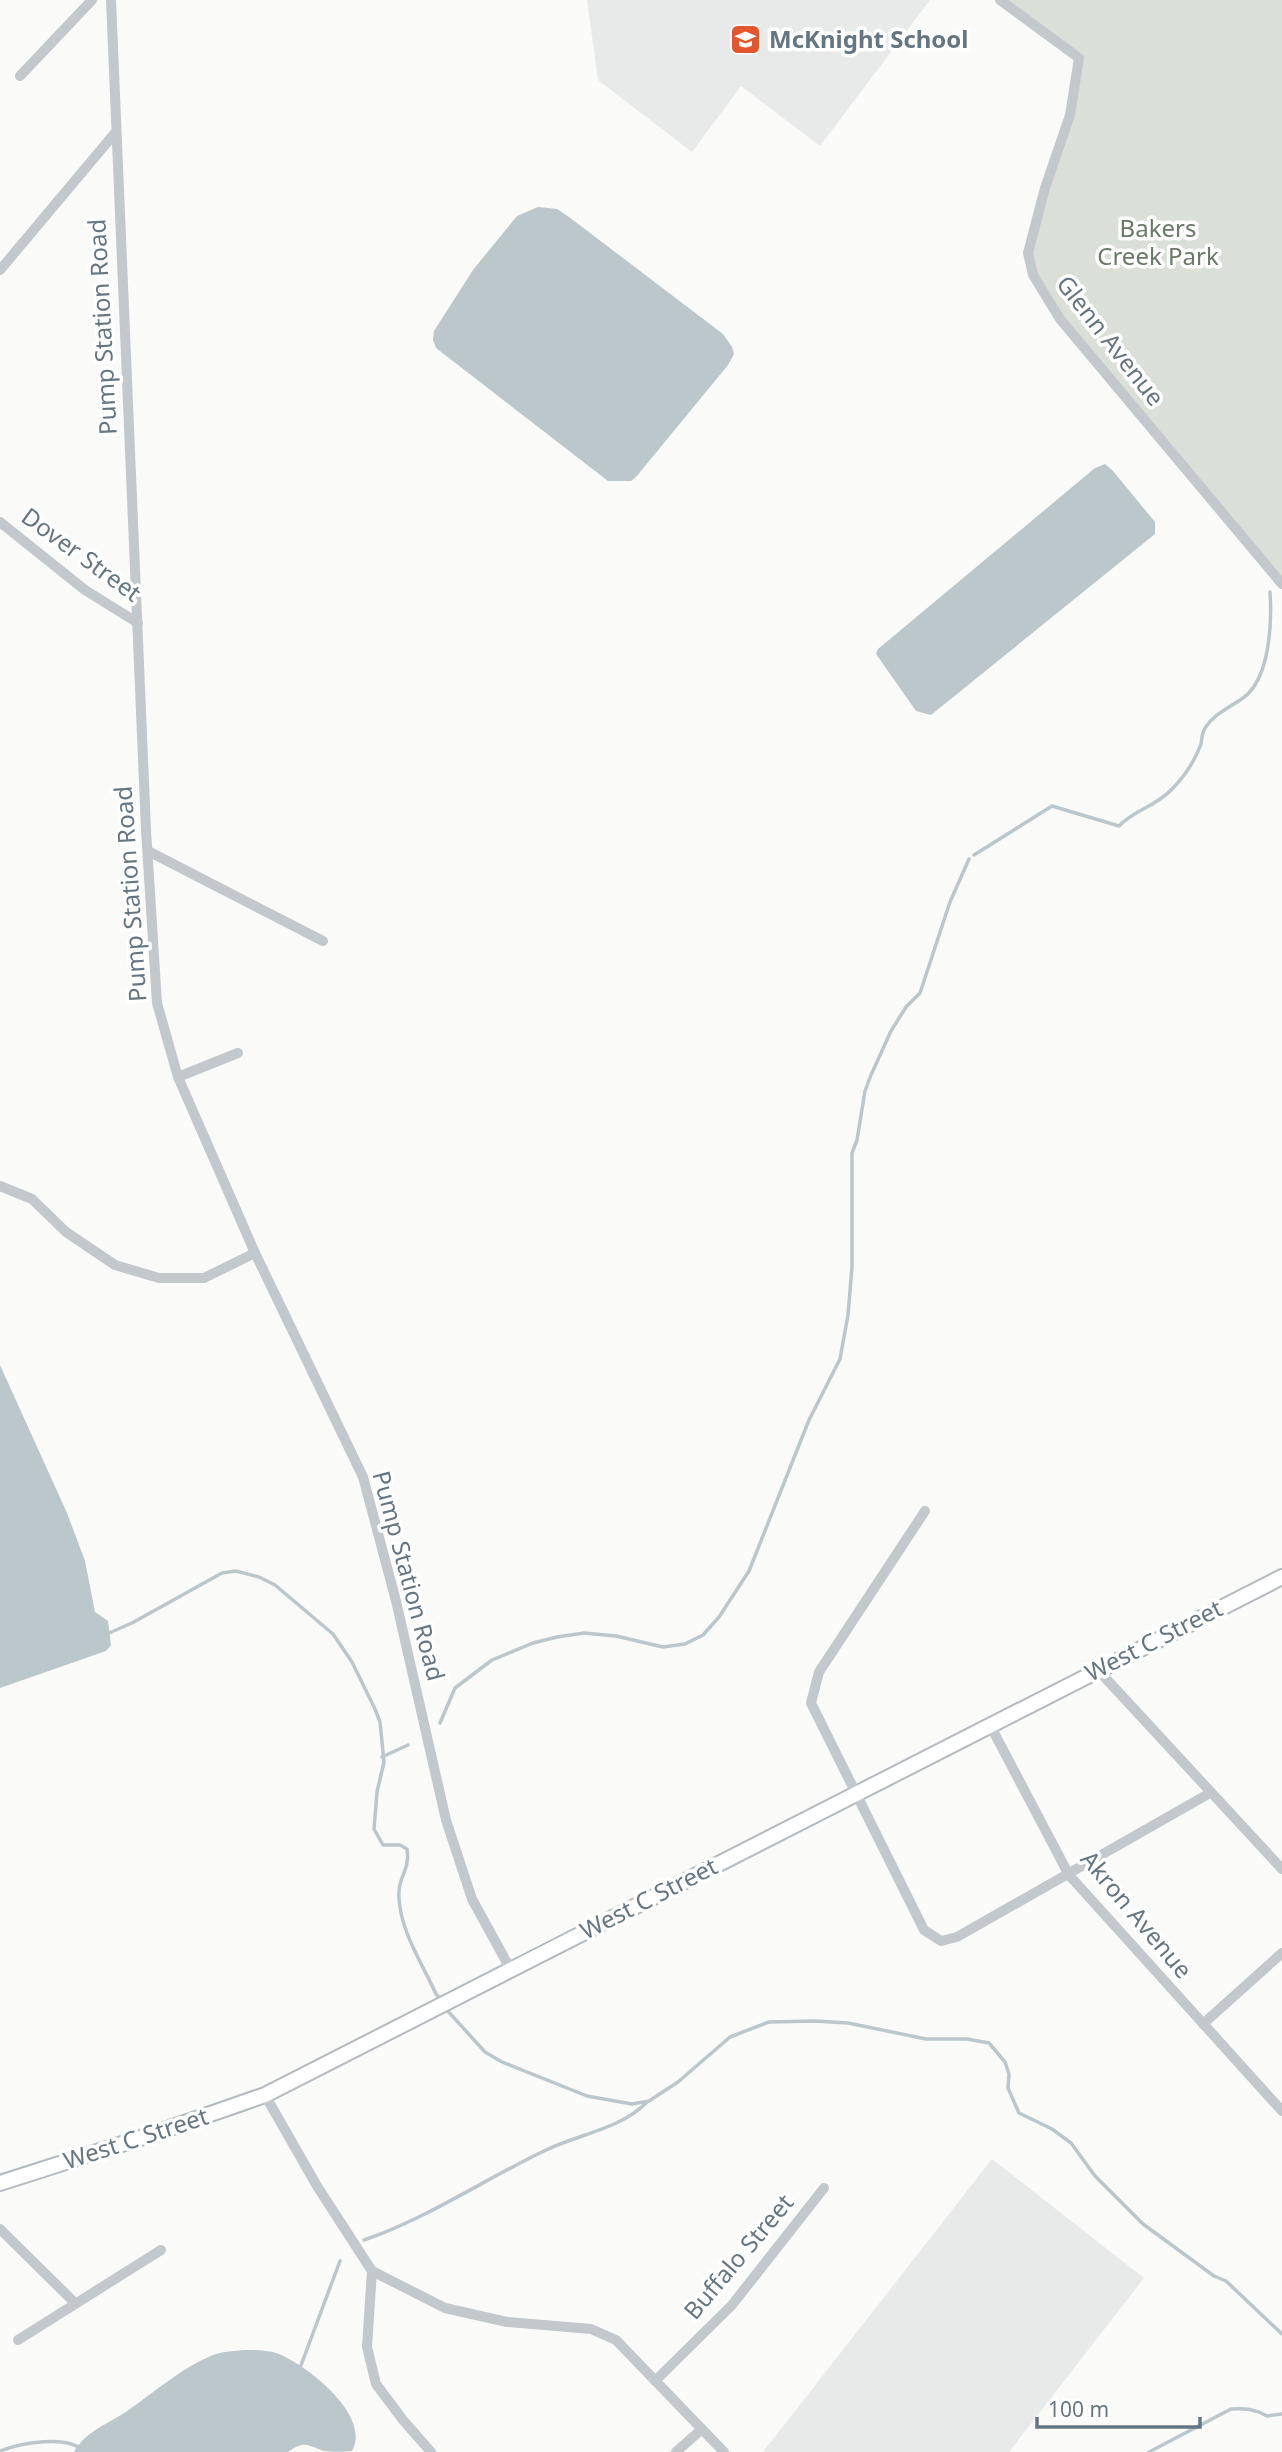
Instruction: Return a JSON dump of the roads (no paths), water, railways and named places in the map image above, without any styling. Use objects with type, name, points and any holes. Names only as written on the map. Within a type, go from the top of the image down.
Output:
[{"type":"main road","name":"West C Street","points":[[0,2183],[150,2136],[265,2095],[1282,1577]]},
{"type":"street","points":[[20,76],[92,0]]},
{"type":"street","name":"Pump Station Road","points":[[111,0],[157,1003],[178,1077],[255,1253],[363,1477],[396,1601],[446,1820],[472,1899],[510,1970]]},
{"type":"street","name":"Glenn Avenue","points":[[1000,0],[1079,58],[1070,115],[1045,188],[1028,253],[1033,275],[1060,319],[1282,584]]},
{"type":"street","points":[[0,270],[115,133]]},
{"type":"street","name":"Dover Street","points":[[0,522],[85,590],[138,623]]},
{"type":"street","points":[[148,851],[323,941]]},
{"type":"street","points":[[178,1077],[238,1053]]},
{"type":"street","points":[[0,1186],[32,1199],[66,1232],[115,1265],[159,1278],[204,1278],[255,1253]]},
{"type":"street","points":[[925,1511],[819,1672],[811,1703],[924,1930],[941,1941],[957,1937],[1210,1793]]},
{"type":"street","points":[[1098,1670],[1282,1869]]},
{"type":"street","name":"Akron Avenue","points":[[990,1725],[1069,1875],[1282,2111]]},
{"type":"street","points":[[1203,2024],[1282,1954]]},
{"type":"street","points":[[265,2095],[317,2186],[372,2271],[445,2308],[507,2322],[591,2329],[616,2340],[724,2452]]},
{"type":"street","name":"Buffalo Street","points":[[655,2381],[732,2305],[824,2188]]},
{"type":"street","points":[[0,2230],[75,2303]]},
{"type":"street","points":[[18,2340],[161,2250]]},
{"type":"street","points":[[372,2271],[366,2347],[376,2384],[431,2452]]},
{"type":"street","points":[[676,2452],[702,2429]]},
{"type":"waterway","points":[[974,855],[1052,806],[1119,826],[1166,795],[1192,762],[1209,723],[1243,698],[1259,678],[1269,634],[1270,592]]},
{"type":"waterway","points":[[440,1723],[455,1688],[492,1660],[533,1643],[584,1633],[616,1636],[663,1647],[685,1644],[703,1635],[719,1617],[749,1571],[809,1420],[840,1359],[848,1315],[852,1267],[852,1153],[857,1140],[865,1091],[891,1031],[906,1007],[920,993],[950,902],[969,859]]},
{"type":"waterway","points":[[109,1633],[222,1573],[236,1571],[259,1577],[275,1585],[333,1634],[352,1662],[380,1722],[384,1762],[377,1792],[374,1829],[383,1845],[400,1845],[407,1849],[407,1862],[399,1891],[402,1917],[418,1957],[436,1994],[443,2002]]},
{"type":"waterway","points":[[382,1757],[408,1745]]},
{"type":"waterway","points":[[446,2009],[485,2052],[502,2062],[587,2096],[632,2104],[649,2101],[678,2082],[730,2037],[769,2022],[848,2023],[926,2039],[967,2039],[989,2043],[1005,2062],[1009,2074],[1008,2088],[1019,2113],[1052,2129],[1071,2143],[1095,2176],[1143,2224],[1214,2276],[1226,2281],[1282,2334]]},
{"type":"waterway","points":[[364,2240],[434,2210],[546,2150],[625,2119],[647,2102]]},
{"type":"waterway","points":[[300,2368],[340,2261]]},
{"type":"waterway","points":[[1149,2452],[1231,2409],[1250,2410],[1267,2416],[1282,2414]]},
{"type":"waterway","points":[[0,2451],[32,2443],[56,2442],[77,2446],[85,2452]]},
{"type":"place","name":"McKnight School","points":[[746,40]]},
{"type":"park label","name":"Bakers Creek Park","points":[[1158,243]]}]
